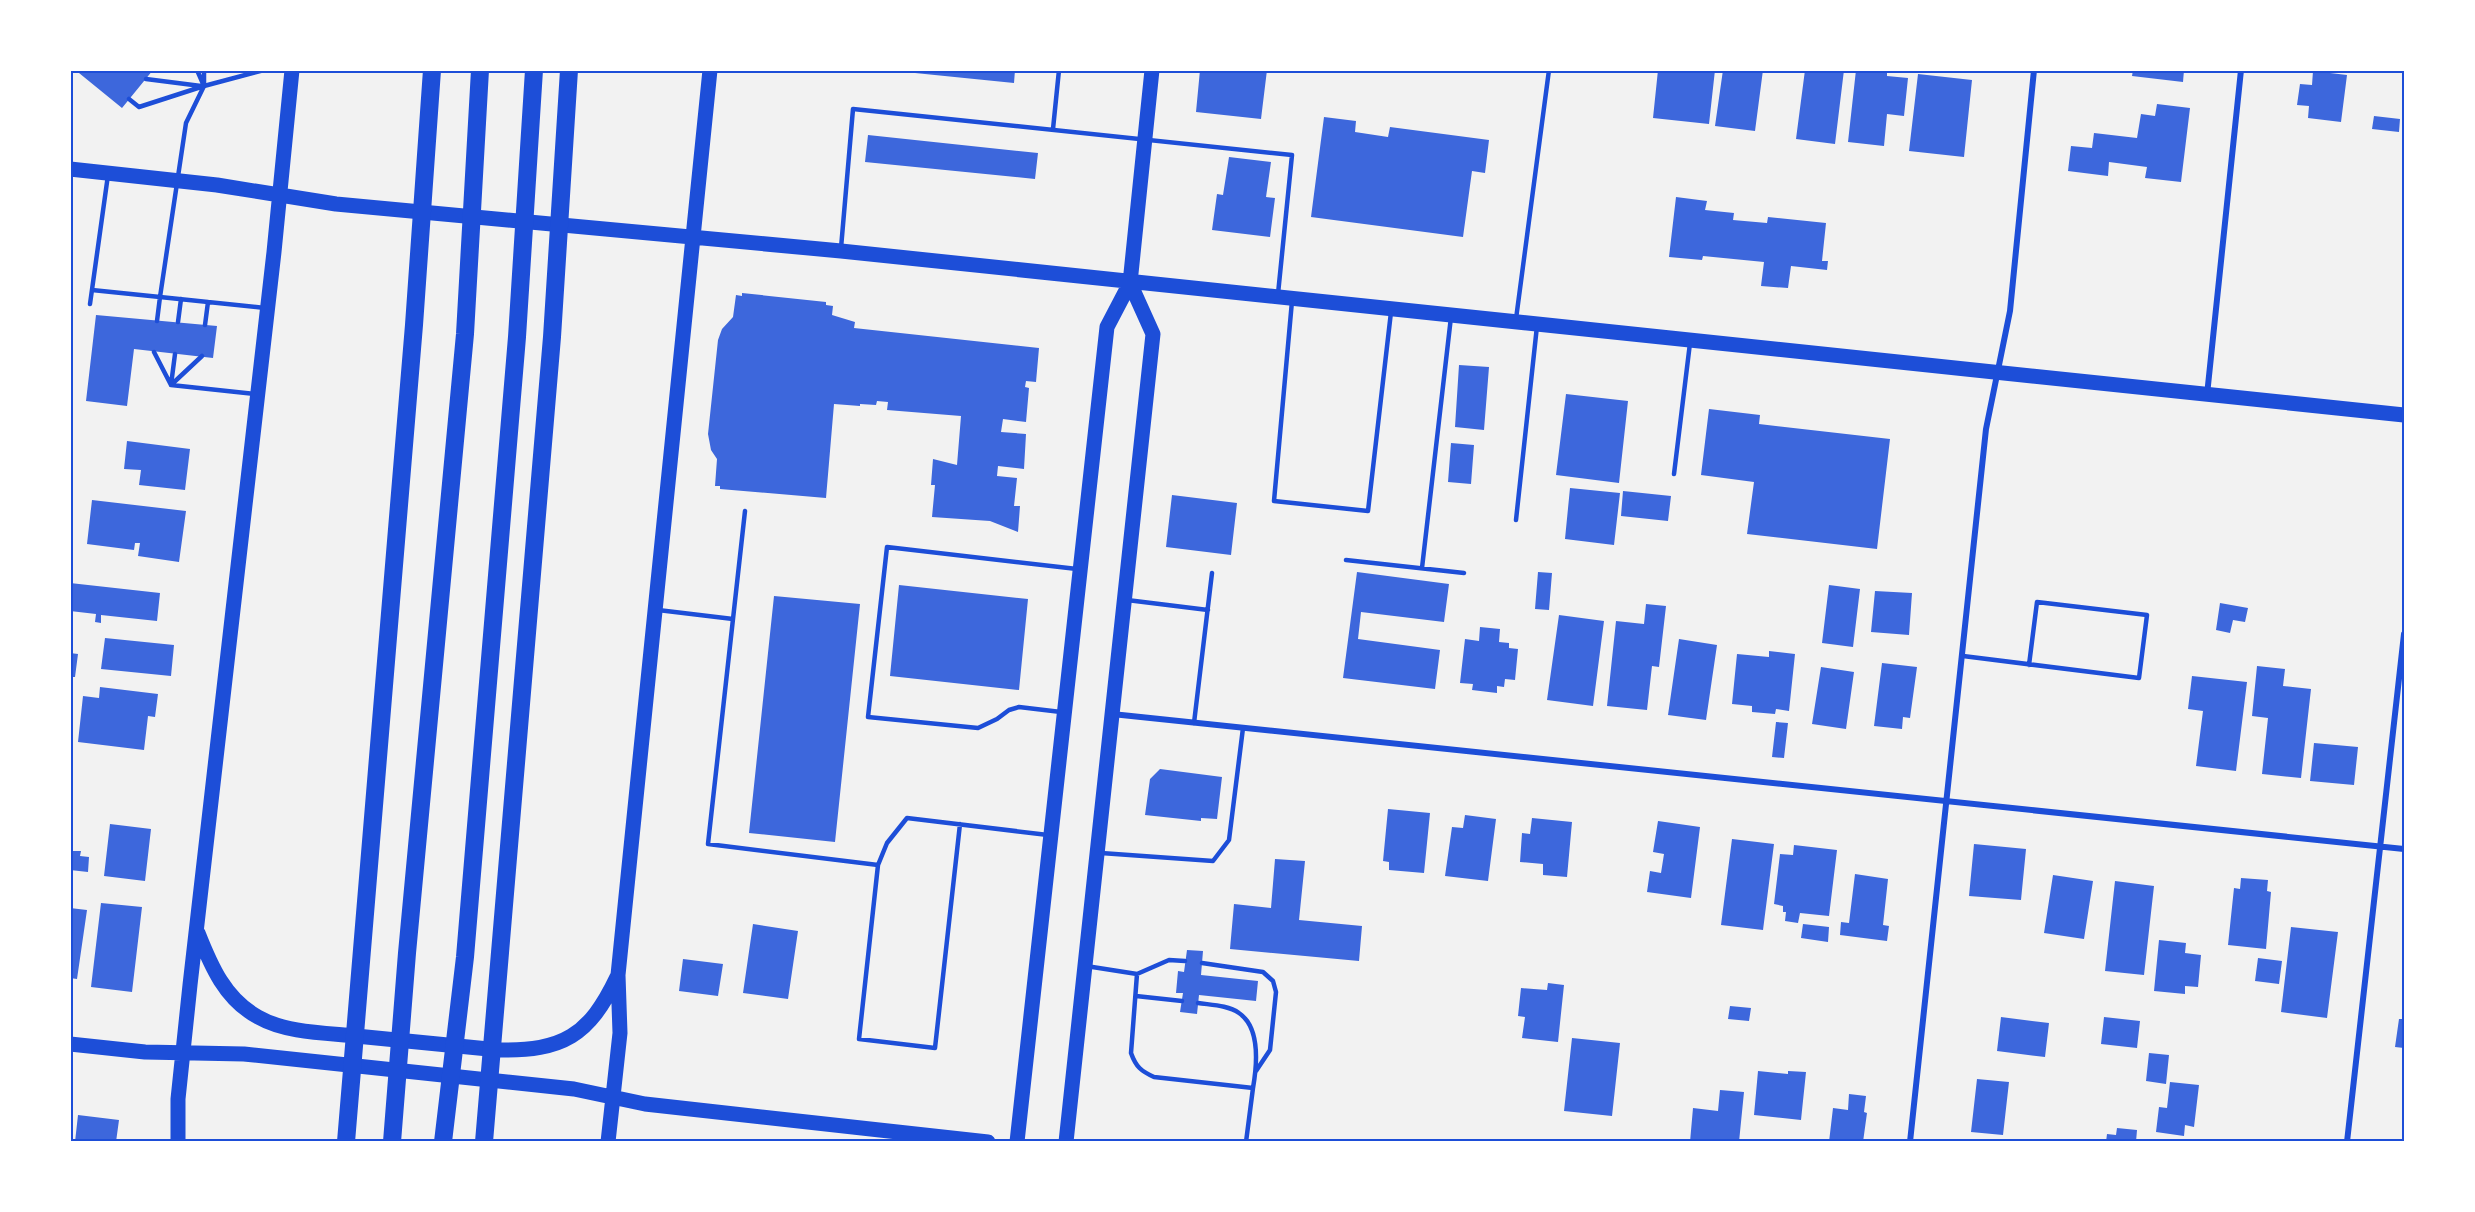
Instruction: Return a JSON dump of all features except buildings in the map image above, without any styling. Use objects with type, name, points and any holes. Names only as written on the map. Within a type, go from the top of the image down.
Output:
[{"type":"highway","points":[[346,1142],[414,325],[432,70]]},
{"type":"highway","points":[[392,1142],[407,953],[465,334],[480,110],[480,70]]},
{"type":"highway","points":[[444,1142],[465,957],[518,337],[534,70]]},
{"type":"highway","points":[[484,1142],[552,338],[569,70]]},
{"type":"main road","points":[[178,1142],[178,1099],[268,308],[292,70]]},
{"type":"main road","points":[[608,1142],[620,1033],[618,975],[710,70]]},
{"type":"main road","points":[[1017,1142],[1107,327],[1130,283],[1152,70]]},
{"type":"main road","points":[[70,169],[179,181],[348,205],[841,251],[2404,415]]},
{"type":"main road","points":[[1066,1142],[1153,334],[1130,283]]},
{"type":"main road","points":[[197,930],[211,965],[225,988],[240,1005],[259,1018],[280,1026],[315,1032],[498,1050],[543,1047],[564,1041],[580,1031],[607,997],[618,975]]},
{"type":"main road","points":[[70,1044],[145,1052],[244,1054],[574,1089],[645,1104],[988,1142]]},
{"type":"street","points":[[1910,1142],[1986,429],[2010,311],[2034,70]]},
{"type":"street","points":[[2207,394],[2241,70]]},
{"type":"street","points":[[2348,1142],[2404,634]]},
{"type":"street","points":[[1111,714],[2404,849]]},
{"type":"lane","points":[[197,70],[204,86]]},
{"type":"lane","points":[[157,321],[186,123],[204,86],[204,70]]},
{"type":"lane","points":[[129,99],[140,107],[204,86],[264,70]]},
{"type":"lane","points":[[1053,129],[1059,70]]},
{"type":"lane","points":[[1515,322],[1549,70]]},
{"type":"lane","points":[[146,79],[204,86]]},
{"type":"lane","points":[[841,251],[853,109],[1292,155],[1274,501],[1368,511],[1392,309]]},
{"type":"lane","points":[[90,304],[108,172]]},
{"type":"lane","points":[[92,290],[268,308]]},
{"type":"lane","points":[[178,322],[181,299]]},
{"type":"lane","points":[[206,325],[208,302]]},
{"type":"lane","points":[[1422,568],[1451,315]]},
{"type":"lane","points":[[1516,520],[1537,324]]},
{"type":"lane","points":[[1674,474],[1691,340]]},
{"type":"lane","points":[[154,351],[171,385]]},
{"type":"lane","points":[[171,385],[175,354]]},
{"type":"lane","points":[[171,385],[202,356]]},
{"type":"lane","points":[[171,385],[258,395]]},
{"type":"lane","points":[[745,511],[708,844],[878,865]]},
{"type":"lane","points":[[1063,712],[1019,707],[1009,710],[978,728],[868,717],[887,547],[1080,569]]},
{"type":"lane","points":[[1346,560],[1464,573]]},
{"type":"lane","points":[[1194,723],[1212,573]]},
{"type":"lane","points":[[1124,600],[1208,610]]},
{"type":"lane","points":[[1963,656],[2029,665],[2139,678],[2147,615],[2037,602],[2029,665]]},
{"type":"lane","points":[[656,610],[733,619]]},
{"type":"lane","points":[[1097,852],[1213,861],[1229,840],[1243,728]]},
{"type":"lane","points":[[960,824],[934,1048],[860,1039],[878,865],[887,843],[907,818],[960,824],[1051,836]]},
{"type":"lane","points":[[1084,966],[1137,974],[1169,960],[1185,961]]},
{"type":"lane","points":[[1202,963],[1257,970],[1273,981],[1276,992],[1270,1050],[1256,1071]]},
{"type":"lane","points":[[1137,974],[1131,1053],[1141,1071],[1154,1077],[1252,1088]]},
{"type":"lane","points":[[1136,996],[1182,1001]]},
{"type":"lane","points":[[1198,1003],[1224,1006],[1238,1012],[1249,1022],[1255,1042],[1256,1071],[1246,1142]]}]
